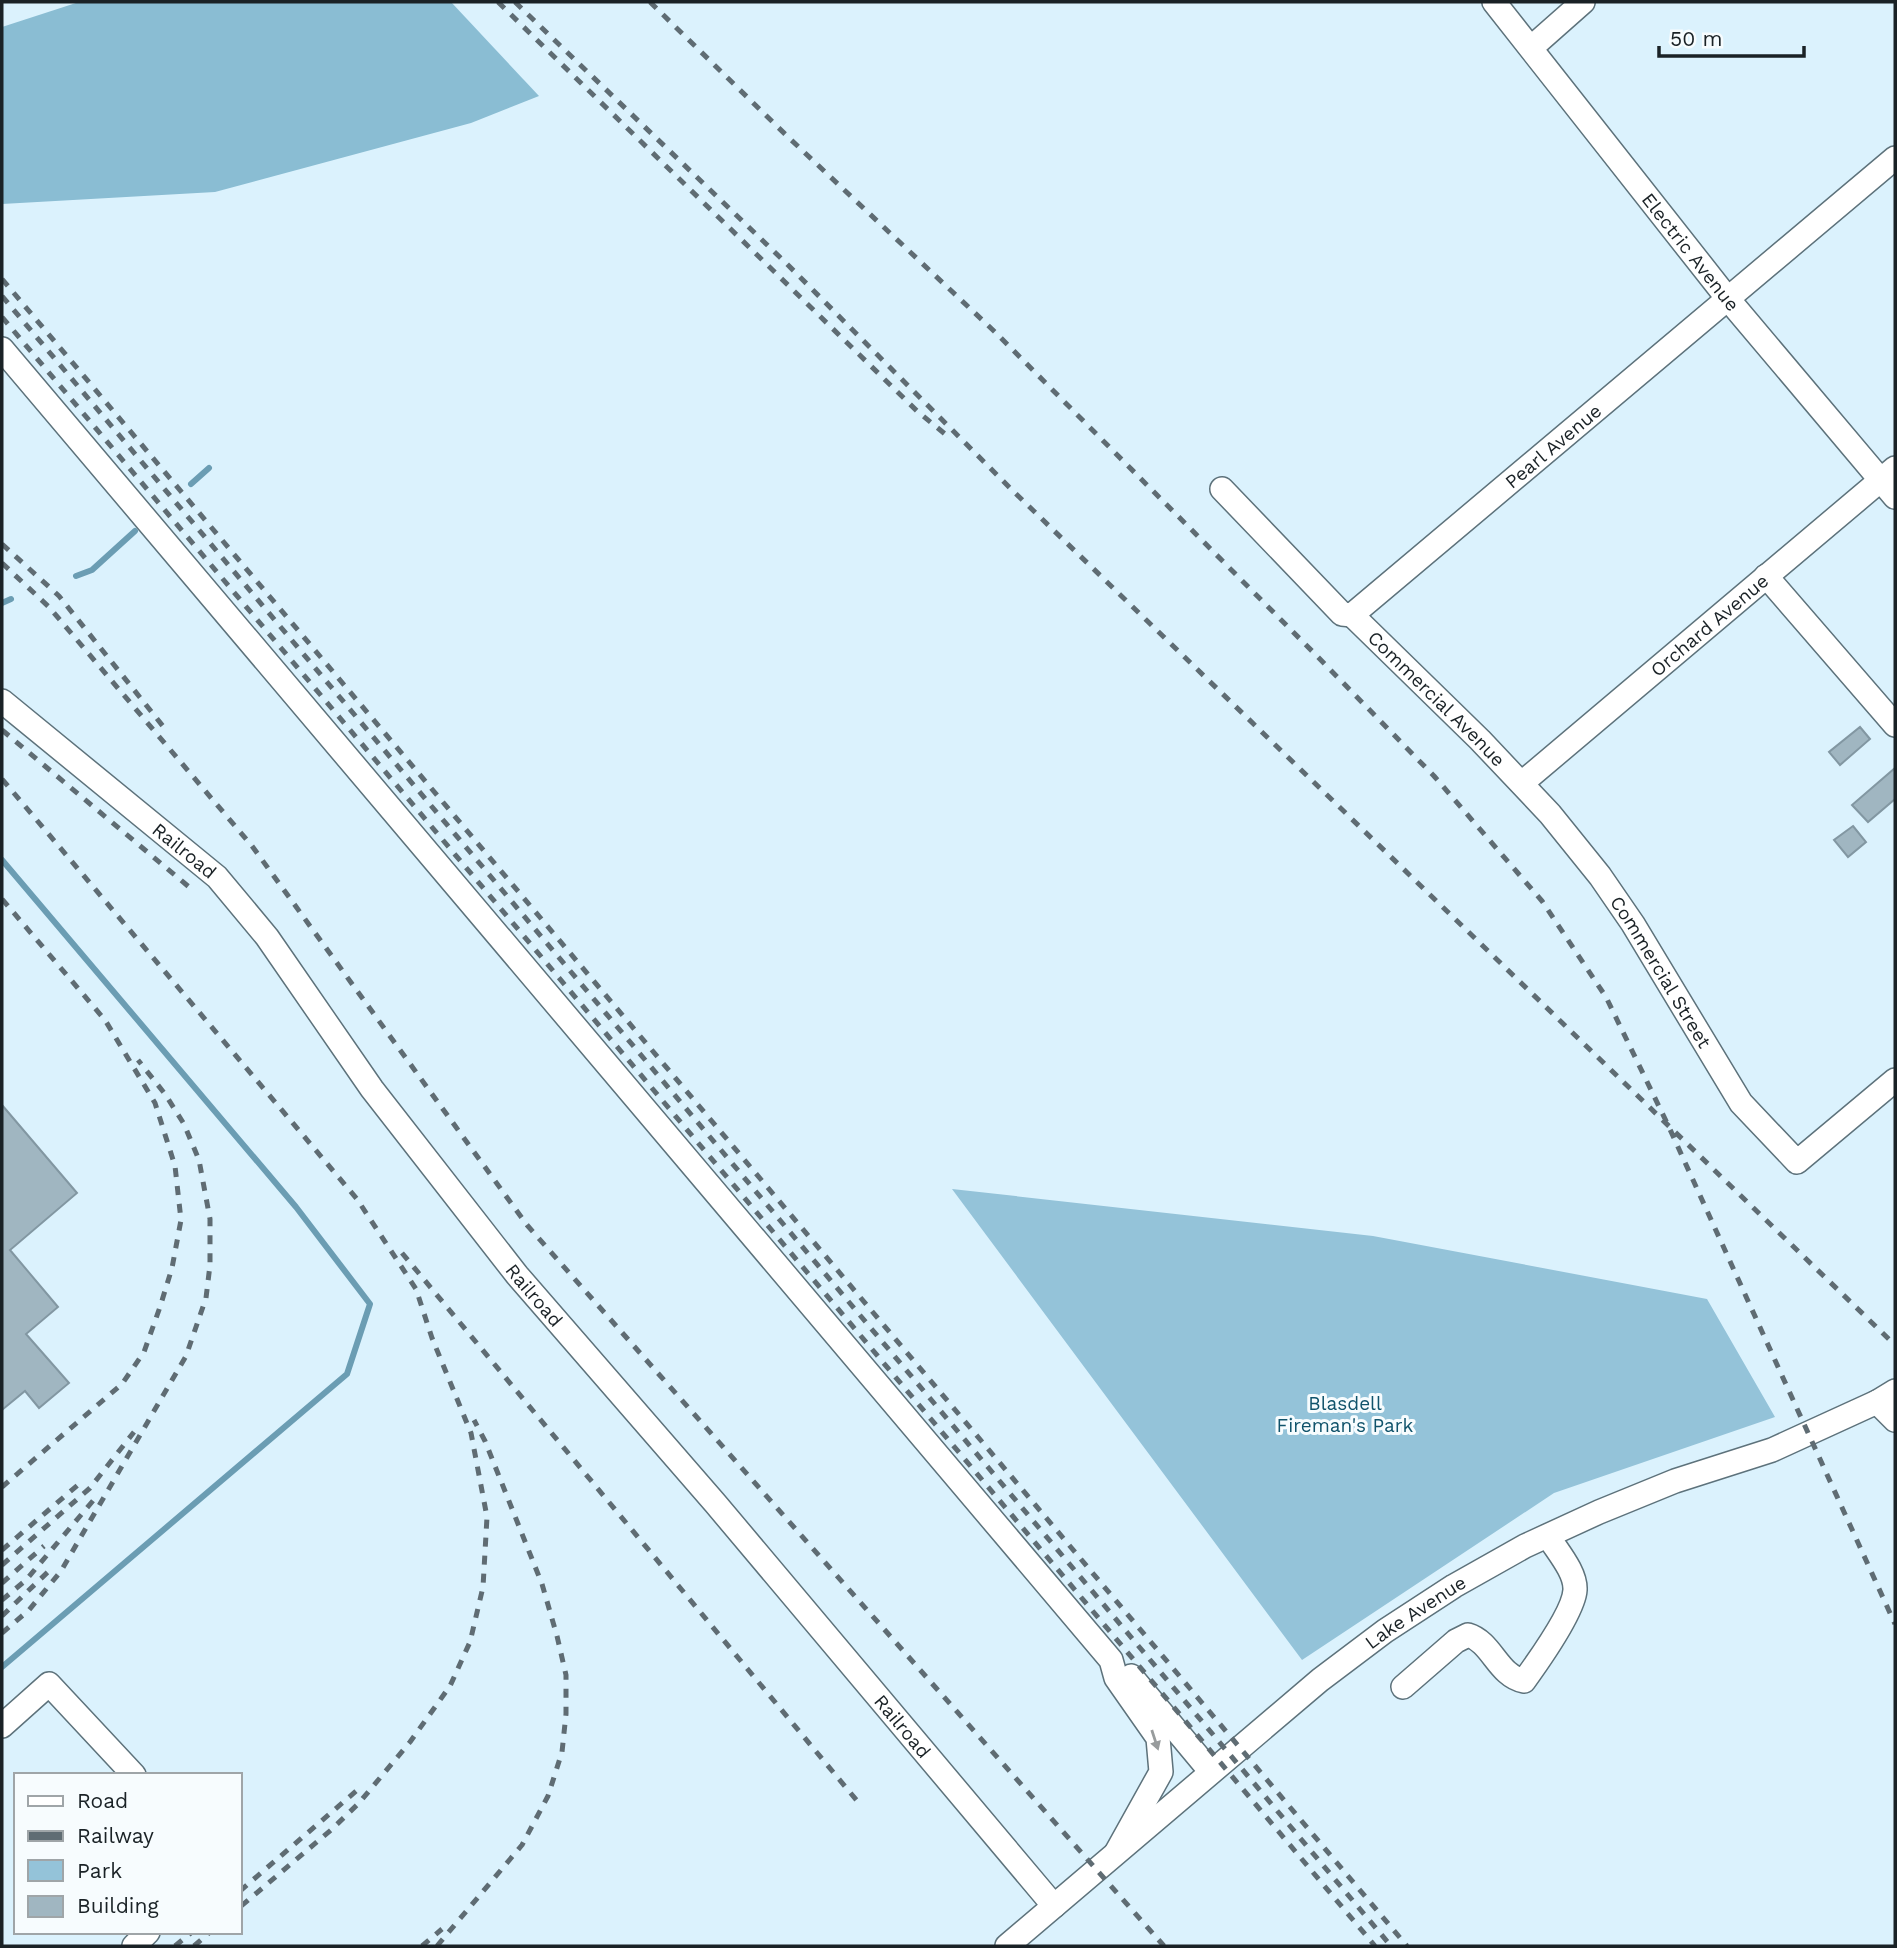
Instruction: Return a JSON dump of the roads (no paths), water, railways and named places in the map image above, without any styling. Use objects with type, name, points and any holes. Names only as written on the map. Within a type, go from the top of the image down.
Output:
[{"type":"street","name":"Electric Avenue","points":[[1494,2],[1728,299],[1891,481]]},
{"type":"street","points":[[1531,48],[1583,2]]},
{"type":"street","name":"Pearl Avenue","points":[[1352,615],[1895,158]]},
{"type":"street","points":[[2,349],[1111,1660],[1116,1678],[1158,1738],[1161,1772],[1117,1851]]},
{"type":"street","name":"Orchard Avenue","points":[[1522,783],[1766,576],[1891,481]]},
{"type":"street","points":[[1222,489],[1342,614],[1352,615]]},
{"type":"street","points":[[1766,576],[1895,725]]},
{"type":"street","name":"Commercial Avenue","points":[[1352,615],[1522,783]]},
{"type":"street","name":"Railroad","points":[[2,701],[217,877],[267,937],[372,1089],[517,1275],[706,1493],[1054,1906]]},
{"type":"street","name":"Commercial Street","points":[[1522,783],[1600,876],[1640,935],[1741,1103],[1797,1162],[1895,1080]]},
{"type":"street","points":[[1886,1396],[1895,1420]]},
{"type":"street","name":"Lake Avenue","points":[[1007,1946],[1320,1679],[1385,1631],[1454,1586],[1599,1511],[1675,1481],[1772,1450],[1886,1396]]},
{"type":"street","points":[[1403,1687],[1456,1641],[1468,1635],[1478,1637],[1515,1679],[1524,1681],[1563,1620],[1575,1590],[1571,1573],[1548,1536]]},
{"type":"street","points":[[1111,1660],[1118,1661],[1211,1772]]},
{"type":"street","points":[[2,1726],[50,1684],[132,1773]]},
{"type":"waterway","points":[[191,484],[209,468]]},
{"type":"waterway","points":[[76,576],[92,570],[135,531]]},
{"type":"waterway","points":[[2,603],[11,599]]},
{"type":"waterway","points":[[2,860],[296,1207],[370,1304],[347,1374],[2,1667]]},
{"type":"railway","points":[[498,2],[917,411],[945,434]]},
{"type":"railway","points":[[515,2],[787,264],[1012,490],[1895,1345]]},
{"type":"railway","points":[[650,2],[787,136],[995,332],[1313,652],[1434,776],[1542,901],[1606,997],[1668,1125],[1895,1624]]},
{"type":"railway","points":[[2,279],[1407,1946]]},
{"type":"railway","points":[[2,296],[1391,1946]]},
{"type":"railway","points":[[2,317],[1375,1946]]},
{"type":"railway","points":[[2,544],[59,596],[166,730]]},
{"type":"railway","points":[[2,563],[49,607],[252,846],[527,1225],[1164,1946]]},
{"type":"railway","points":[[2,730],[195,892]]},
{"type":"railway","points":[[2,779],[357,1199],[416,1289],[432,1338],[471,1433],[487,1517],[483,1587],[470,1642],[450,1686],[410,1742],[359,1803],[242,1905]]},
{"type":"railway","points":[[2,899],[105,1020],[155,1103],[175,1166],[181,1220],[172,1268],[144,1352],[122,1384],[2,1487]]},
{"type":"railway","points":[[2,1633],[29,1610],[61,1571],[186,1356],[206,1298],[210,1265],[210,1219],[199,1160],[184,1124],[138,1060]]},
{"type":"railway","points":[[402,1253],[858,1802]]},
{"type":"railway","points":[[437,1946],[522,1845],[548,1796],[562,1752],[566,1714],[566,1675],[542,1584],[485,1441],[474,1420]]},
{"type":"railway","points":[[2,1565],[90,1488],[134,1432]]},
{"type":"railway","points":[[2,1550],[79,1484]]},
{"type":"railway","points":[[2,1600],[26,1580],[97,1496]]},
{"type":"railway","points":[[2,1583],[44,1546]]},
{"type":"railway","points":[[2,1616],[52,1568]]},
{"type":"railway","points":[[242,1889],[362,1786]]},
{"type":"railway","points":[[422,1946],[442,1929]]},
{"type":"railway","points":[[175,1946],[190,1934]]},
{"type":"railway","points":[[194,1946],[208,1934]]},
{"type":"park label","name":"Blasdell Fireman's Park","points":[[1345,1414]]}]
